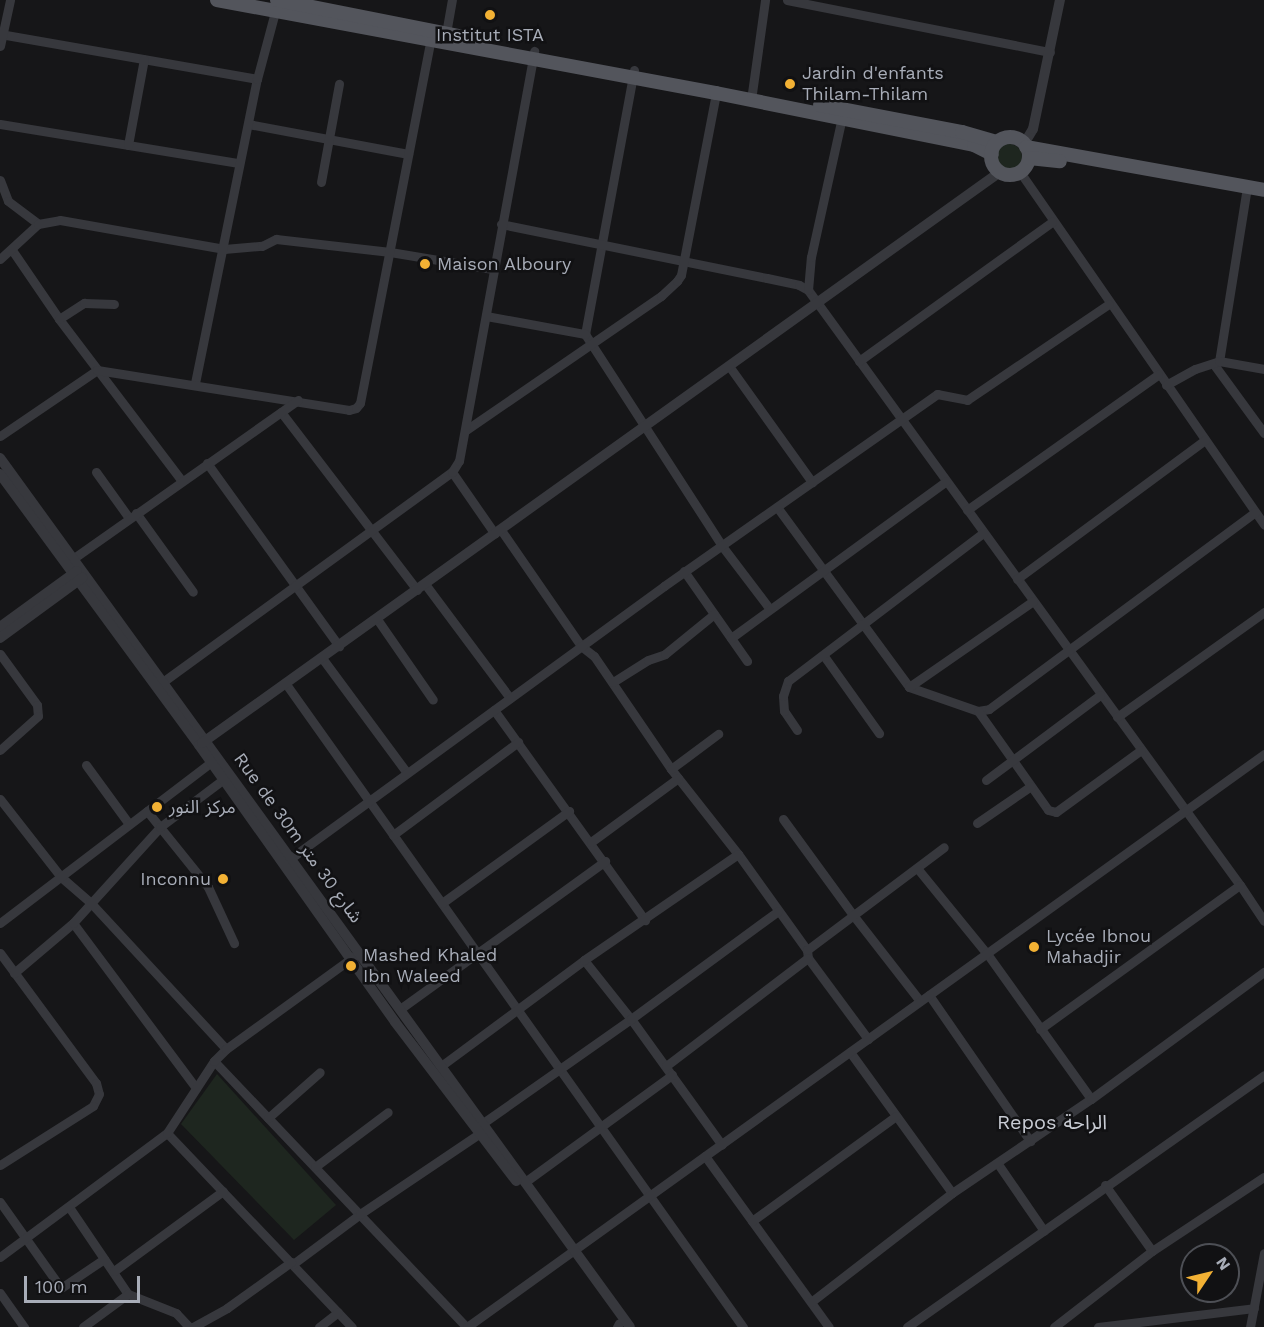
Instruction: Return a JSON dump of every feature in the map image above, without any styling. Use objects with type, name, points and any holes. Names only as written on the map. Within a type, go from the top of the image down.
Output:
[{"type":"main road","points":[[217,0],[277,3],[843,114],[974,145],[994,148],[1008,137],[1027,150],[1246,191],[1264,199]]},
{"type":"main road","points":[[633,73],[716,93],[752,96]]},
{"type":"main road","points":[[994,148],[993,164],[1000,172],[1010,175],[1020,172],[1027,150]]},
{"type":"main road","points":[[1246,191],[1264,190]]},
{"type":"street","points":[[0,46],[10,0]]},
{"type":"street","points":[[0,436],[97,369],[195,383],[349,410],[360,403],[408,154],[439,36],[452,0]]},
{"type":"street","points":[[752,96],[765,0]]},
{"type":"street","points":[[787,0],[1050,52]]},
{"type":"street","points":[[1027,150],[1060,0]]},
{"type":"street","points":[[195,383],[257,79],[277,3]]},
{"type":"street","points":[[1,34],[257,79]]},
{"type":"street","points":[[164,681],[452,472],[459,461],[534,54]]},
{"type":"street","points":[[128,145],[144,59]]},
{"type":"street","points":[[633,73],[585,334],[722,546],[769,608]]},
{"type":"street","points":[[321,182],[339,84]]},
{"type":"street","points":[[466,430],[672,288],[681,274],[716,93]]},
{"type":"street","points":[[808,290],[811,257],[843,114]]},
{"type":"street","points":[[0,124],[239,163]]},
{"type":"street","points":[[248,124],[408,154]]},
{"type":"street","points":[[203,742],[1000,172]]},
{"type":"street","points":[[1020,172],[1052,222],[1264,525]]},
{"type":"street","points":[[0,180],[8,201],[38,224]]},
{"type":"street","points":[[1246,191],[1220,361],[1215,366],[1264,433]]},
{"type":"street","points":[[0,259],[38,224],[60,220],[224,249],[262,246],[276,239],[390,252],[493,269]]},
{"type":"street","points":[[859,361],[1052,222]]},
{"type":"street","points":[[501,224],[600,246],[767,278],[799,285],[808,290],[1264,921]]},
{"type":"street","points":[[12,250],[59,319],[183,481]]},
{"type":"street","points":[[59,319],[84,303],[114,304]]},
{"type":"street","points":[[291,858],[684,571],[937,394],[963,400],[970,398],[1109,304]]},
{"type":"street","points":[[486,316],[585,334]]},
{"type":"street","points":[[1166,385],[1188,373],[1220,361],[1264,369]]},
{"type":"street","points":[[729,366],[812,482]]},
{"type":"street","points":[[967,510],[1158,375]]},
{"type":"street","points":[[74,558],[298,400]]},
{"type":"street","points":[[280,412],[372,530],[510,698]]},
{"type":"street","points":[[1017,579],[1204,440]]},
{"type":"street","name":"Rue de 30m شارع 30 متر","points":[[0,458],[74,558],[79,575],[203,742],[211,762],[227,777],[291,858],[355,955],[400,1009],[482,1128],[525,1182],[619,1326]]},
{"type":"street","points":[[207,463],[339,646]]},
{"type":"street","points":[[96,472],[193,592]]},
{"type":"street","points":[[452,472],[581,646],[594,656],[671,769],[738,854],[868,1039]]},
{"type":"street","name":"Rue de 30m شارع 30 متر","points":[[0,474],[164,681],[227,777],[355,955],[630,1327]]},
{"type":"street","points":[[731,638],[821,570],[946,481]]},
{"type":"street","points":[[777,507],[909,687],[978,711],[988,709],[1069,651],[1255,512]]},
{"type":"street","points":[[797,730],[784,711],[783,696],[788,681],[824,656],[983,533]]},
{"type":"street","points":[[684,571],[747,662]]},
{"type":"street","points":[[0,627],[79,575]]},
{"type":"street","points":[[0,638],[79,575]]},
{"type":"street","points":[[909,687],[1033,601]]},
{"type":"street","points":[[1117,717],[1264,612]]},
{"type":"street","points":[[613,682],[648,660],[664,654],[714,614]]},
{"type":"street","points":[[377,619],[433,700]]},
{"type":"street","points":[[0,654],[37,705],[38,716],[0,750]]},
{"type":"street","points":[[824,656],[879,733]]},
{"type":"street","points":[[322,658],[407,773]]},
{"type":"street","points":[[286,684],[743,1327]]},
{"type":"street","points":[[986,780],[1100,695]]},
{"type":"street","points":[[494,710],[605,861],[645,920]]},
{"type":"street","points":[[978,711],[1048,810],[1056,812],[1141,750]]},
{"type":"street","points":[[671,769],[717,734]]},
{"type":"street","points":[[393,836],[518,742]]},
{"type":"street","points":[[214,1061],[466,1327],[920,1001],[988,955],[1264,754]]},
{"type":"street","points":[[0,923],[211,762]]},
{"type":"street","points":[[86,765],[129,824]]},
{"type":"street","points":[[15,973],[73,923],[160,827],[227,777]]},
{"type":"street","points":[[591,842],[678,778]]},
{"type":"street","points":[[977,823],[1031,786]]},
{"type":"street","points":[[0,799],[61,877],[90,902],[226,1049]]},
{"type":"street","points":[[147,811],[208,887],[234,943]]},
{"type":"street","points":[[441,903],[569,811]]},
{"type":"street","points":[[783,819],[853,915],[920,1001]]},
{"type":"street","points":[[666,1066],[808,954],[853,915],[944,847]]},
{"type":"street","points":[[441,1066],[585,960],[738,854]]},
{"type":"street","points":[[400,1009],[605,861]]},
{"type":"street","points":[[917,868],[988,955],[1091,1099]]},
{"type":"street","points":[[1040,1029],[1240,885]]},
{"type":"street","points":[[69,1207],[129,1294],[176,1313],[191,1327],[227,1308],[292,1263],[482,1128],[559,1069],[778,911]]},
{"type":"street","points":[[73,923],[196,1088]]},
{"type":"street","points":[[0,953],[96,1083],[99,1094],[93,1106],[0,1165]]},
{"type":"street","points":[[0,1257],[167,1133],[214,1061],[226,1049],[355,955]]},
{"type":"street","points":[[585,960],[722,1144]]},
{"type":"street","points":[[811,1302],[952,1193],[1091,1099],[1264,972]]},
{"type":"street","points":[[929,995],[1030,1141]]},
{"type":"street","points":[[850,1052],[952,1193]]},
{"type":"street","points":[[850,1052],[952,1193]]},
{"type":"street","points":[[268,1118],[320,1072]]},
{"type":"street","points":[[525,1182],[672,1075]]},
{"type":"street","points":[[913,1325],[1105,1185],[1264,1075]]},
{"type":"street","points":[[315,1167],[388,1112]]},
{"type":"street","points":[[752,1221],[896,1116]]},
{"type":"street","points":[[167,1133],[352,1327]]},
{"type":"street","points":[[705,1156],[829,1327]]},
{"type":"street","points":[[998,1164],[1044,1231]]},
{"type":"street","points":[[1054,1327],[1152,1251],[1264,1177]]},
{"type":"street","points":[[1105,1185],[1152,1251]]},
{"type":"street","points":[[114,1271],[223,1191]]},
{"type":"street","points":[[0,1202],[61,1288],[105,1259]]},
{"type":"street","points":[[1250,1327],[1264,1253]]},
{"type":"street","points":[[0,1293],[24,1327]]},
{"type":"street","points":[[83,1327],[129,1294]]},
{"type":"street","points":[[1098,1327],[1254,1308]]},
{"type":"street","points":[[319,1327],[338,1312]]},
{"type":"shaded area","points":[[1009,144],[1018,148],[1022,157],[1018,166],[1009,170],[1000,166],[996,157],[1000,148]]},
{"type":"shaded area","points":[[217,1074],[336,1205],[294,1240],[181,1124]]},
{"type":"place","name":"Institut ISTA","points":[[490,15]]},
{"type":"place","name":"Jardin d'enfants Thilam-Thilam","points":[[790,84]]},
{"type":"place","name":"Maison Alboury","points":[[425,264]]},
{"type":"place","name":"مركز النور","points":[[157,807]]},
{"type":"place","name":"Inconnu","points":[[223,879]]},
{"type":"place","name":"Lycée Ibnou Mahadjir","points":[[1034,947]]},
{"type":"place","name":"Mashed Khaled Ibn Waleed","points":[[351,966]]},
{"type":"district","name":"Repos الراحة","points":[[1052,1122]]}]
